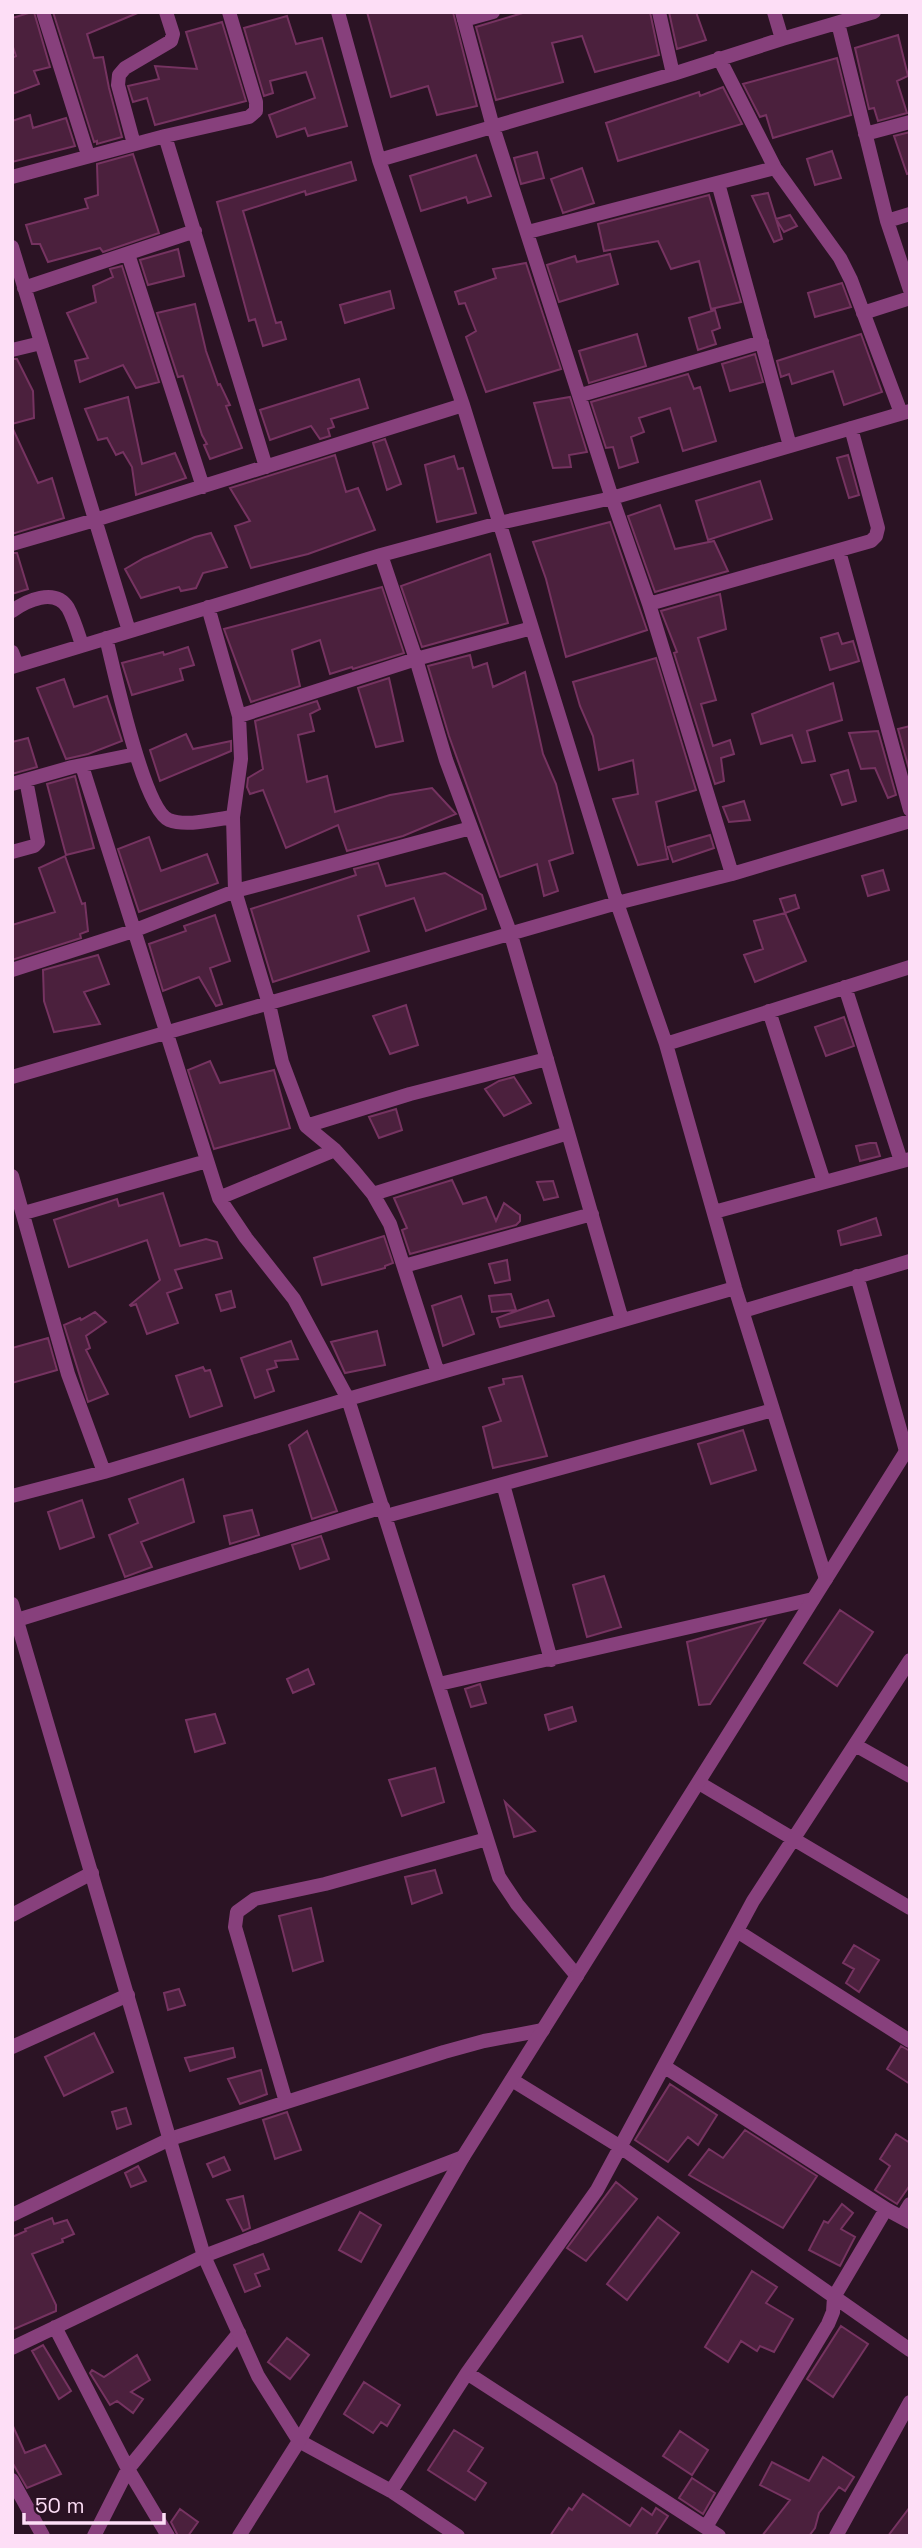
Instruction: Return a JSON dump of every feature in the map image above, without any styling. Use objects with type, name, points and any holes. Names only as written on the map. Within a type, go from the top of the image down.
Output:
[{"type":"street","points":[[43,12],[88,155]]},
{"type":"street","points":[[134,144],[118,85],[119,75],[125,68],[171,41],[173,34],[166,12]]},
{"type":"street","points":[[12,177],[88,155],[249,117],[256,111],[256,102],[229,12]]},
{"type":"street","points":[[338,12],[379,160],[463,405],[617,903],[666,1044],[735,1288],[826,1579]]},
{"type":"street","points":[[493,12],[463,16],[494,127],[612,498],[649,604],[732,874]]},
{"type":"street","points":[[659,12],[673,74]]},
{"type":"street","points":[[774,12],[782,38]]},
{"type":"street","points":[[379,160],[874,12]]},
{"type":"street","points":[[838,23],[887,221],[910,290]]},
{"type":"street","points":[[14,661],[82,645],[381,555],[499,523],[612,498],[905,412],[840,258],[775,168],[719,58]]},
{"type":"street","points":[[865,134],[910,122]]},
{"type":"street","points":[[165,136],[266,467]]},
{"type":"street","points":[[528,232],[775,168]]},
{"type":"street","points":[[718,183],[790,446]]},
{"type":"street","points":[[887,221],[910,214]]},
{"type":"street","points":[[24,288],[195,231]]},
{"type":"street","points":[[12,247],[129,631]]},
{"type":"street","points":[[128,254],[203,486]]},
{"type":"street","points":[[863,313],[910,298]]},
{"type":"street","points":[[581,396],[762,342]]},
{"type":"street","points":[[12,350],[41,343]]},
{"type":"street","points":[[12,544],[463,405]]},
{"type":"street","points":[[649,604],[872,541],[878,528],[851,428]]},
{"type":"street","points":[[839,551],[910,810]]},
{"type":"street","points":[[381,555],[446,760],[511,935],[622,1320]]},
{"type":"street","points":[[12,611],[31,600],[59,598],[67,606],[82,645]]},
{"type":"street","points":[[208,607],[239,716],[240,759],[233,817],[235,891],[269,1004],[285,1072],[306,1126],[335,1150],[373,1195],[390,1224],[438,1373]]},
{"type":"street","points":[[239,716],[416,659],[532,628]]},
{"type":"street","points":[[106,638],[136,754],[155,808],[168,820],[187,822],[233,817]]},
{"type":"street","points":[[12,852],[34,846],[38,842],[19,782],[136,754]]},
{"type":"street","points":[[82,766],[219,1198],[246,1238],[295,1299],[348,1399],[499,1877],[517,1904],[577,1976]]},
{"type":"street","points":[[12,1077],[617,903],[732,874],[910,821]]},
{"type":"street","points":[[12,970],[133,931],[235,891],[471,828]]},
{"type":"street","points":[[666,1044],[910,967]]},
{"type":"street","points":[[714,1212],[905,1160],[845,987]]},
{"type":"street","points":[[769,1012],[824,1182]]},
{"type":"street","points":[[306,1126],[410,1094],[547,1059]]},
{"type":"street","points":[[373,1195],[568,1133]]},
{"type":"street","points":[[219,1198],[335,1150]]},
{"type":"street","points":[[24,1213],[207,1161]]},
{"type":"street","points":[[12,1176],[68,1374],[104,1472]]},
{"type":"street","points":[[404,1266],[592,1214]]},
{"type":"street","points":[[743,1311],[910,1261]]},
{"type":"street","points":[[239,2536],[299,2441],[463,2157],[908,1449],[857,1276]]},
{"type":"street","points":[[12,1496],[104,1472],[735,1288]]},
{"type":"street","points":[[18,1620],[384,1512],[503,1484],[774,1410]]},
{"type":"street","points":[[503,1484],[551,1660]]},
{"type":"street","points":[[439,1684],[813,1600]]},
{"type":"street","points":[[12,1604],[204,2256],[258,2376],[299,2441],[391,2491],[458,2536]]},
{"type":"street","points":[[391,2491],[467,2373],[597,2190],[758,1892],[794,1841],[910,1660]]},
{"type":"street","points":[[855,1745],[910,1776]]},
{"type":"street","points":[[699,1783],[910,1908]]},
{"type":"street","points":[[286,2102],[235,1927],[237,1912],[255,1899],[325,1884],[487,1839]]},
{"type":"street","points":[[12,1915],[92,1873]]},
{"type":"street","points":[[737,1931],[910,2040]]},
{"type":"street","points":[[12,2047],[128,1995]]},
{"type":"street","points":[[12,2215],[170,2139],[444,2052],[543,2030]]},
{"type":"street","points":[[665,2067],[886,2209],[907,2215]]},
{"type":"street","points":[[512,2080],[619,2146],[910,2350]]},
{"type":"street","points":[[12,2348],[204,2256],[463,2157]]},
{"type":"street","points":[[467,2373],[713,2531],[828,2324],[833,2312],[834,2297],[886,2209]]},
{"type":"street","points":[[55,2327],[128,2469],[169,2536]]},
{"type":"street","points":[[94,2536],[128,2469],[239,2333]]},
{"type":"street","points":[[836,2536],[910,2402]]},
{"type":"street","points":[[13,2483],[43,2536]]},
{"type":"building","points":[[32,12],[50,67],[34,71],[39,84],[12,94],[12,58],[16,56],[12,44],[12,18]]},
{"type":"building","points":[[53,12],[140,12],[87,34],[94,58],[103,57],[122,137],[97,144],[97,141],[94,142]]},
{"type":"building","points":[[367,12],[453,12],[477,106],[437,115],[428,86],[391,97]]},
{"type":"building","points":[[526,12],[650,12],[659,55],[595,72],[582,36],[552,43],[563,82],[496,100],[476,27]]},
{"type":"building","points":[[669,12],[696,12],[706,40],[677,49]]},
{"type":"building","points":[[287,16],[296,44],[322,38],[347,126],[308,136],[305,128],[277,137],[269,115],[315,98],[306,72],[270,81],[273,93],[264,96],[244,28]]},
{"type":"building","points":[[222,22],[246,101],[155,125],[147,98],[133,102],[128,86],[159,79],[155,66],[197,69],[186,32]]},
{"type":"building","points":[[898,35],[908,76],[897,81],[907,113],[878,121],[874,108],[869,109],[855,48]]},
{"type":"building","points":[[837,58],[851,115],[773,138],[766,115],[760,117],[743,84]]},
{"type":"building","points":[[723,87],[742,124],[618,161],[606,123],[699,92],[700,96]]},
{"type":"building","points":[[30,115],[33,128],[66,118],[75,146],[12,162],[12,121]]},
{"type":"building","points":[[910,132],[910,173],[907,174],[894,136]]},
{"type":"building","points":[[832,151],[841,178],[815,185],[807,159]]},
{"type":"building","points":[[537,152],[544,178],[521,184],[514,158]]},
{"type":"building","points":[[133,154],[159,233],[103,252],[100,248],[48,262],[40,244],[32,244],[26,225],[88,208],[85,199],[98,195],[97,164]]},
{"type":"building","points":[[476,155],[491,196],[468,203],[466,197],[421,211],[410,176]]},
{"type":"building","points":[[351,162],[356,180],[306,195],[305,191],[243,211],[276,323],[281,322],[286,339],[263,346],[255,319],[249,321],[217,202]]},
{"type":"building","points":[[582,168],[594,203],[563,213],[551,179]]},
{"type":"building","points":[[768,193],[782,239],[774,242],[752,196]]},
{"type":"building","points":[[709,195],[741,302],[711,309],[699,261],[671,269],[658,241],[604,251],[598,224]]},
{"type":"building","points":[[790,215],[797,226],[784,232],[776,219]]},
{"type":"building","points":[[178,249],[184,276],[148,285],[140,260]]},
{"type":"building","points":[[610,254],[618,284],[559,302],[547,265],[575,256],[577,262]]},
{"type":"building","points":[[526,263],[561,369],[486,392],[466,337],[476,331],[465,303],[459,304],[455,292],[496,278],[493,269]]},
{"type":"building","points":[[122,266],[159,382],[136,388],[123,365],[80,382],[75,361],[88,358],[67,313],[96,302],[93,286],[113,277],[110,269]]},
{"type":"building","points":[[842,283],[851,307],[815,317],[808,293]]},
{"type":"building","points":[[390,291],[394,308],[345,323],[340,305]]},
{"type":"building","points":[[195,304],[206,351],[218,385],[220,384],[230,405],[226,406],[242,448],[210,459],[183,376],[178,377],[157,313]]},
{"type":"building","points":[[715,310],[720,328],[712,331],[716,344],[698,350],[689,318]]},
{"type":"building","points":[[637,334],[646,366],[589,383],[579,351]]},
{"type":"building","points":[[861,334],[882,392],[844,405],[833,371],[792,384],[789,374],[781,377],[777,361]]},
{"type":"building","points":[[755,354],[763,382],[730,391],[722,364]]},
{"type":"building","points":[[12,359],[17,359],[33,391],[34,418],[12,424]]},
{"type":"building","points":[[688,374],[694,389],[700,387],[716,441],[683,451],[670,408],[639,418],[644,432],[631,437],[638,462],[619,468],[613,447],[606,448],[591,402]]},
{"type":"building","points":[[359,379],[368,408],[331,419],[334,427],[328,429],[330,436],[320,439],[311,426],[270,440],[260,410]]},
{"type":"building","points":[[128,397],[142,464],[175,453],[186,478],[136,495],[132,467],[123,452],[116,455],[107,438],[98,440],[85,409]]},
{"type":"building","points":[[570,397],[587,452],[569,455],[571,467],[553,468],[534,403]]},
{"type":"building","points":[[12,427],[38,483],[52,478],[64,518],[12,534]]},
{"type":"building","points":[[385,439],[401,484],[387,490],[373,443]]},
{"type":"building","points":[[335,455],[346,492],[358,488],[375,530],[308,554],[251,568],[235,526],[250,521],[230,488]]},
{"type":"building","points":[[848,455],[859,495],[849,498],[837,458]]},
{"type":"building","points":[[454,456],[458,469],[463,468],[476,513],[437,522],[425,465]]},
{"type":"building","points":[[760,481],[772,519],[708,540],[696,501]]},
{"type":"building","points":[[660,505],[675,549],[714,541],[728,571],[655,592],[628,516]]},
{"type":"building","points":[[610,522],[647,630],[566,657],[546,579],[533,542]]},
{"type":"building","points":[[211,533],[227,567],[203,573],[196,588],[181,591],[179,587],[141,598],[125,569],[144,558]]},
{"type":"building","points":[[12,553],[17,553],[28,589],[12,594]]},
{"type":"building","points":[[490,554],[508,623],[422,647],[401,586]]},
{"type":"building","points":[[382,587],[404,653],[330,674],[320,640],[292,650],[300,686],[251,702],[224,629]]},
{"type":"building","points":[[720,594],[726,629],[698,638],[716,700],[701,704],[713,746],[730,740],[734,754],[721,758],[724,781],[715,784],[674,653],[677,652],[661,611]]},
{"type":"building","points":[[838,633],[842,644],[853,641],[859,661],[830,670],[821,638]]},
{"type":"building","points":[[188,647],[194,665],[180,669],[183,680],[132,695],[122,663],[163,652],[164,655]]},
{"type":"building","points":[[470,655],[473,668],[487,663],[493,687],[525,672],[543,754],[556,784],[573,853],[549,861],[558,891],[544,896],[537,864],[500,877],[449,736],[428,666]]},
{"type":"building","points":[[656,658],[696,790],[656,802],[668,859],[638,865],[613,799],[638,794],[633,760],[599,770],[593,736],[573,682]]},
{"type":"building","points":[[389,678],[403,741],[376,747],[358,688]]},
{"type":"building","points":[[64,679],[74,707],[107,696],[122,741],[66,759],[37,688]]},
{"type":"building","points":[[833,683],[842,720],[807,731],[815,761],[802,763],[792,735],[761,744],[752,714]]},
{"type":"building","points":[[317,701],[320,709],[310,714],[314,731],[298,735],[307,782],[327,776],[335,812],[390,795],[432,788],[456,814],[403,836],[347,851],[338,825],[286,848],[263,790],[250,794],[247,787],[248,778],[263,769],[255,721]]},
{"type":"building","points":[[910,726],[910,773],[898,729]]},
{"type":"building","points":[[878,731],[896,795],[888,798],[875,768],[861,769],[849,733]]},
{"type":"building","points":[[186,734],[193,749],[231,741],[231,751],[160,781],[150,750]]},
{"type":"building","points":[[28,738],[37,767],[12,774],[12,742]]},
{"type":"building","points":[[848,770],[856,801],[842,805],[831,775]]},
{"type":"building","points":[[75,776],[94,848],[66,855],[47,784]]},
{"type":"building","points":[[744,801],[750,820],[729,822],[723,807]]},
{"type":"building","points":[[710,835],[714,848],[673,862],[668,847]]},
{"type":"building","points":[[149,837],[161,871],[207,854],[218,883],[139,912],[118,849]]},
{"type":"building","points":[[65,856],[82,904],[85,903],[88,931],[80,934],[81,938],[12,960],[12,925],[55,912],[39,868]]},
{"type":"building","points":[[378,863],[386,886],[445,873],[482,895],[486,909],[426,931],[414,898],[358,916],[369,951],[273,982],[251,909],[356,875],[354,869]]},
{"type":"building","points":[[883,870],[889,890],[868,896],[862,876]]},
{"type":"building","points":[[795,895],[799,908],[785,913],[780,899]]},
{"type":"building","points":[[785,913],[806,961],[755,982],[744,955],[763,949],[754,921]]},
{"type":"building","points":[[215,915],[230,961],[210,968],[222,1004],[216,1006],[199,977],[163,991],[149,944],[186,931],[184,926]]},
{"type":"building","points":[[98,955],[109,984],[84,992],[100,1024],[54,1032],[44,1001],[43,970]]},
{"type":"building","points":[[406,1005],[418,1045],[390,1054],[373,1016]]},
{"type":"building","points":[[844,1017],[854,1046],[826,1056],[815,1027]]},
{"type":"building","points":[[210,1061],[220,1083],[274,1070],[290,1128],[214,1149],[188,1070]]},
{"type":"building","points":[[514,1077],[531,1103],[504,1116],[485,1089]]},
{"type":"building","points":[[396,1109],[402,1130],[379,1138],[369,1117]]},
{"type":"building","points":[[876,1143],[880,1156],[860,1161],[856,1146]]},
{"type":"building","points":[[452,1180],[463,1204],[486,1197],[496,1221],[504,1203],[520,1215],[520,1221],[516,1225],[410,1254],[402,1230],[407,1228],[394,1198]]},
{"type":"building","points":[[553,1181],[558,1197],[544,1200],[537,1182]]},
{"type":"building","points":[[163,1193],[180,1246],[206,1239],[217,1242],[222,1258],[175,1270],[182,1288],[167,1293],[178,1323],[147,1334],[136,1304],[130,1305],[160,1280],[147,1240],[69,1267],[54,1220],[117,1199],[119,1206]]},
{"type":"building","points":[[876,1218],[881,1235],[841,1245],[838,1231]]},
{"type":"building","points":[[384,1236],[393,1263],[385,1268],[322,1285],[314,1258]]},
{"type":"building","points":[[507,1260],[510,1280],[495,1283],[489,1264]]},
{"type":"building","points":[[231,1291],[235,1307],[221,1311],[216,1295]]},
{"type":"building","points":[[511,1294],[516,1310],[492,1312],[489,1296]]},
{"type":"building","points":[[461,1296],[474,1334],[443,1346],[432,1306]]},
{"type":"building","points":[[548,1300],[554,1316],[500,1327],[497,1318]]},
{"type":"building","points":[[95,1312],[106,1322],[86,1336],[90,1348],[86,1350],[108,1394],[88,1402],[64,1325]]},
{"type":"building","points":[[377,1331],[385,1365],[345,1373],[331,1342]]},
{"type":"building","points":[[48,1338],[57,1370],[12,1383],[12,1348]]},
{"type":"building","points":[[291,1341],[298,1359],[275,1361],[277,1367],[267,1370],[274,1391],[255,1398],[241,1358]]},
{"type":"building","points":[[203,1367],[205,1371],[210,1370],[222,1406],[190,1417],[176,1376]]},
{"type":"building","points":[[522,1376],[547,1456],[493,1468],[483,1427],[501,1421],[489,1388],[504,1384],[503,1379]]},
{"type":"building","points":[[743,1430],[756,1470],[711,1484],[698,1444]]},
{"type":"building","points":[[307,1431],[337,1511],[312,1519],[289,1445]]},
{"type":"building","points":[[183,1479],[194,1522],[141,1542],[152,1567],[125,1577],[109,1535],[138,1523],[129,1499]]},
{"type":"building","points":[[82,1500],[94,1537],[60,1549],[48,1512]]},
{"type":"building","points":[[252,1510],[259,1535],[230,1544],[224,1516]]},
{"type":"building","points":[[321,1536],[329,1559],[300,1569],[292,1545]]},
{"type":"building","points":[[604,1576],[621,1627],[587,1637],[573,1585]]},
{"type":"building","points":[[840,1610],[873,1632],[837,1686],[804,1663]]},
{"type":"building","points":[[765,1620],[710,1704],[699,1705],[687,1642]]},
{"type":"building","points":[[308,1669],[314,1684],[293,1693],[287,1679]]},
{"type":"building","points":[[480,1684],[486,1703],[471,1707],[465,1689]]},
{"type":"building","points":[[572,1707],[576,1721],[549,1730],[545,1715]]},
{"type":"building","points":[[215,1714],[225,1743],[195,1752],[186,1720]]},
{"type":"building","points":[[435,1768],[444,1802],[402,1816],[389,1780]]},
{"type":"building","points":[[505,1802],[535,1831],[514,1837]]},
{"type":"building","points":[[435,1870],[442,1893],[412,1904],[405,1877]]},
{"type":"building","points":[[311,1908],[323,1961],[293,1971],[279,1916]]},
{"type":"building","points":[[854,1945],[879,1960],[859,1992],[846,1983],[854,1969],[843,1963]]},
{"type":"building","points":[[179,1989],[185,2005],[168,2010],[164,1993]]},
{"type":"building","points":[[94,2033],[113,2072],[64,2096],[45,2057]]},
{"type":"building","points":[[901,2046],[910,2051],[910,2084],[887,2069]]},
{"type":"building","points":[[233,2048],[235,2057],[190,2071],[185,2058]]},
{"type":"building","points":[[261,2070],[267,2094],[240,2104],[228,2079]]},
{"type":"building","points":[[670,2084],[717,2115],[698,2145],[688,2137],[668,2162],[635,2140]]},
{"type":"building","points":[[126,2108],[131,2124],[117,2129],[112,2112]]},
{"type":"building","points":[[287,2112],[301,2150],[275,2159],[263,2120]]},
{"type":"building","points":[[745,2130],[817,2176],[783,2228],[689,2175],[709,2149],[723,2158]]},
{"type":"building","points":[[896,2134],[910,2143],[910,2185],[897,2204],[875,2190],[890,2166],[880,2159]]},
{"type":"building","points":[[224,2157],[230,2170],[213,2177],[207,2164]]},
{"type":"building","points":[[138,2166],[146,2181],[131,2187],[125,2173]]},
{"type":"building","points":[[616,2182],[637,2199],[586,2261],[567,2248]]},
{"type":"building","points":[[243,2196],[250,2228],[243,2231],[227,2200]]},
{"type":"building","points":[[842,2204],[853,2213],[841,2229],[855,2237],[840,2266],[809,2250],[824,2221],[828,2223]]},
{"type":"building","points":[[360,2212],[381,2225],[361,2262],[339,2250]]},
{"type":"building","points":[[658,2217],[679,2233],[627,2300],[607,2284]]},
{"type":"building","points":[[52,2218],[54,2224],[67,2220],[74,2234],[62,2239],[63,2242],[32,2254],[56,2305],[56,2311],[12,2330],[12,2237]]},
{"type":"building","points":[[263,2254],[269,2269],[255,2274],[260,2286],[245,2292],[234,2265]]},
{"type":"building","points":[[752,2271],[777,2287],[766,2303],[793,2319],[774,2352],[760,2346],[757,2351],[741,2341],[728,2362],[705,2347]]},
{"type":"building","points":[[841,2326],[868,2344],[833,2397],[807,2379]]},
{"type":"building","points":[[287,2338],[309,2355],[290,2379],[268,2362]]},
{"type":"building","points":[[43,2345],[71,2391],[59,2399],[32,2351]]},
{"type":"building","points":[[137,2355],[150,2380],[131,2392],[143,2399],[133,2413],[117,2401],[110,2405],[90,2373],[92,2370],[104,2377]]},
{"type":"building","points":[[364,2382],[400,2405],[387,2426],[381,2422],[373,2433],[344,2414]]},
{"type":"building","points":[[12,2424],[25,2453],[45,2445],[61,2474],[27,2488],[12,2462]]},
{"type":"building","points":[[454,2430],[483,2448],[468,2471],[486,2483],[475,2500],[428,2470]]},
{"type":"building","points":[[680,2431],[708,2450],[692,2475],[663,2456]]},
{"type":"building","points":[[823,2457],[854,2477],[845,2491],[839,2487],[819,2513],[815,2528],[809,2536],[762,2536],[790,2500],[760,2485],[772,2462],[809,2481]]},
{"type":"building","points":[[692,2478],[715,2493],[703,2514],[679,2498]]},
{"type":"building","points":[[583,2494],[630,2526],[642,2508],[652,2515],[656,2508],[668,2516],[655,2536],[550,2536],[569,2508],[572,2510]]},
{"type":"building","points":[[910,2507],[910,2536],[888,2536]]},
{"type":"building","points":[[180,2509],[198,2522],[188,2536],[178,2536],[171,2522]]}]
